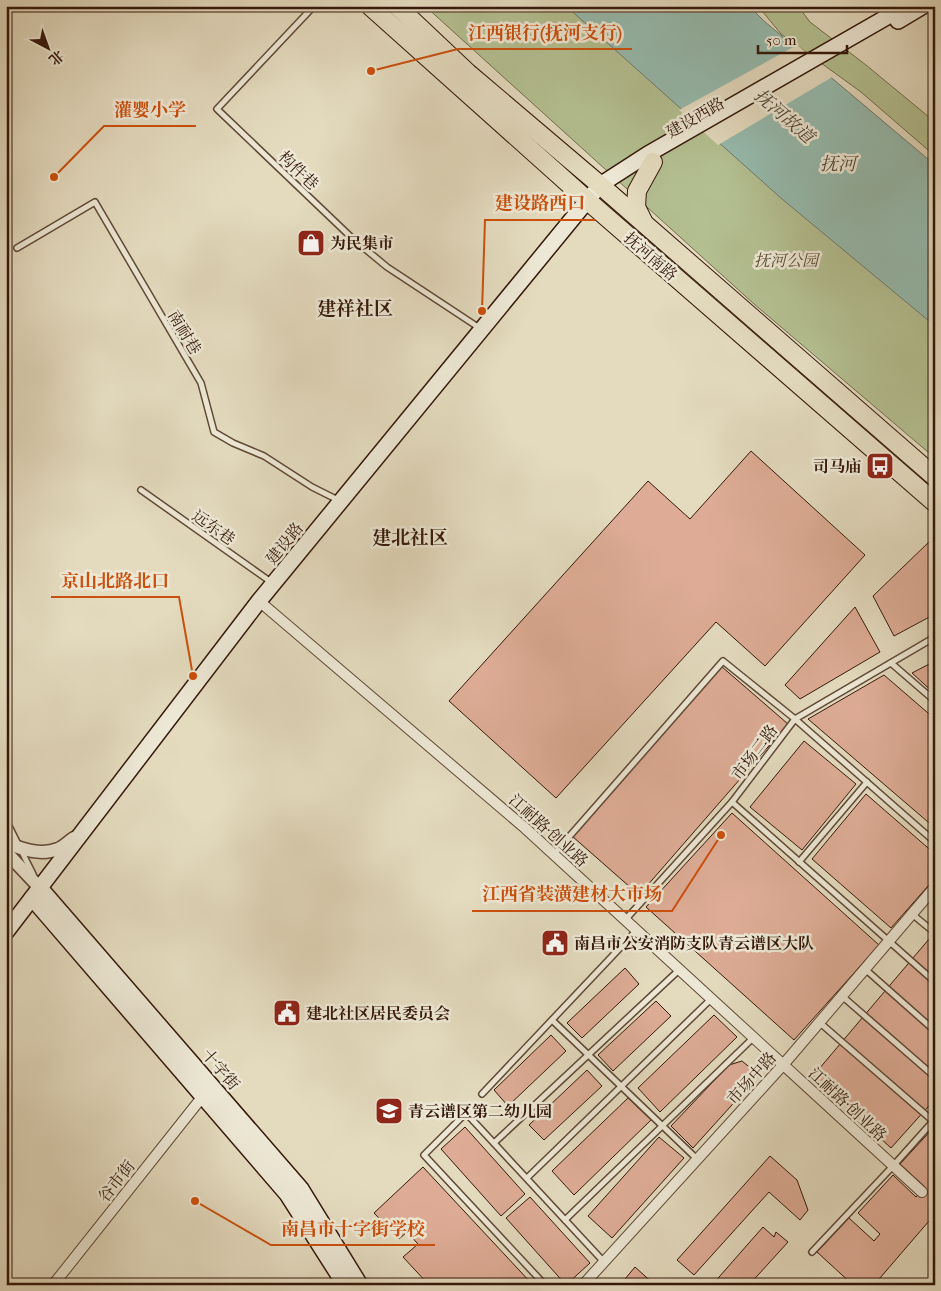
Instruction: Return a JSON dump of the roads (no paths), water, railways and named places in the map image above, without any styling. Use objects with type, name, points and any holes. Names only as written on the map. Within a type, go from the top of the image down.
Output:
[{"type":"highway","name":"抚河南路","points":[[370,6],[590,203],[935,503]]},
{"type":"highway","name":"抚河南路","points":[[397,6],[468,73],[935,477]]},
{"type":"highway","points":[[644,224],[636,207],[637,191],[650,158]]},
{"type":"main road","name":"建设西路","points":[[870,33],[906,6]]},
{"type":"main road","name":"建设西路","points":[[590,203],[604,189],[650,158],[870,33],[923,6]]},
{"type":"main road","name":"建设路","points":[[6,932],[273,584],[544,251],[590,203]]},
{"type":"main road","name":"十字街","points":[[36,893],[203,1096],[287,1194],[344,1285]]},
{"type":"main road","name":"十字街","points":[[36,893],[301,1189],[360,1285]]},
{"type":"street","name":"江耐路·创业路","points":[[259,602],[525,828],[922,1192]]},
{"type":"street","points":[[6,844],[21,849],[43,852],[59,849],[84,830]]},
{"type":"street","points":[[6,852],[36,893]]},
{"type":"street","name":"市场中路","points":[[583,1285],[783,1065],[935,887]]},
{"type":"street","name":"谷市街","points":[[53,1285],[203,1096]]},
{"type":"lane","name":"构件巷","points":[[314,6],[217,109],[352,238],[387,267],[481,329]]},
{"type":"lane","name":"南耐巷","points":[[17,248],[95,202],[201,383],[214,432],[233,443],[264,456],[312,487],[341,502]]},
{"type":"lane","name":"远东巷","points":[[141,490],[273,584]]},
{"type":"lane","name":"市场二路","points":[[625,920],[732,802],[795,719],[935,638]]},
{"type":"lane","points":[[554,854],[723,661],[795,719],[935,842]]},
{"type":"lane","points":[[891,663],[935,701]]},
{"type":"lane","points":[[800,862],[866,782]]},
{"type":"lane","points":[[732,802],[935,982]]},
{"type":"lane","points":[[6,820],[21,849],[36,893]]},
{"type":"lane","points":[[912,914],[935,933]]},
{"type":"lane","points":[[482,1094],[636,931]]},
{"type":"lane","points":[[865,969],[935,1031]]},
{"type":"lane","points":[[494,1143],[679,970]]},
{"type":"lane","points":[[842,996],[935,1077]]},
{"type":"lane","points":[[527,1178],[711,999]]},
{"type":"lane","points":[[552,1020],[697,1160]]},
{"type":"lane","points":[[812,1252],[894,1166],[934,1120],[819,1022]]},
{"type":"lane","points":[[565,1220],[753,1038]]},
{"type":"lane","points":[[545,1285],[424,1155],[466,1113],[604,1262]]},
{"type":"water","name":"抚河","points":[[566,6],[749,6],[764,21],[935,165],[935,326],[782,199]]},
{"type":"place","name":"江西银行(抚河支行)","points":[[371,71]]},
{"type":"place","name":"灌婴小学","points":[[54,177]]},
{"type":"place","name":"为民集市","points":[[311,243]]},
{"type":"place","name":"建设路西口","points":[[482,311]]},
{"type":"place","name":"司马庙","points":[[880,466]]},
{"type":"place","name":"京山北路北口","points":[[193,676]]},
{"type":"place","name":"江西省装潢建材大市场","points":[[721,835]]},
{"type":"place","name":"南昌市公安消防支队青云谱区大队","points":[[555,943]]},
{"type":"place","name":"建北社区居民委员会","points":[[287,1013]]},
{"type":"place","name":"青云谱区第二幼儿园","points":[[389,1111]]},
{"type":"place","name":"南昌市十字街学校","points":[[195,1201]]},
{"type":"district","name":"建祥社区","points":[[355,308]]},
{"type":"district","name":"建北社区","points":[[410,537]]},
{"type":"water label","name":"抚河故道","points":[[784,116]]},
{"type":"park label","name":"抚河公园","points":[[786,260]]}]
